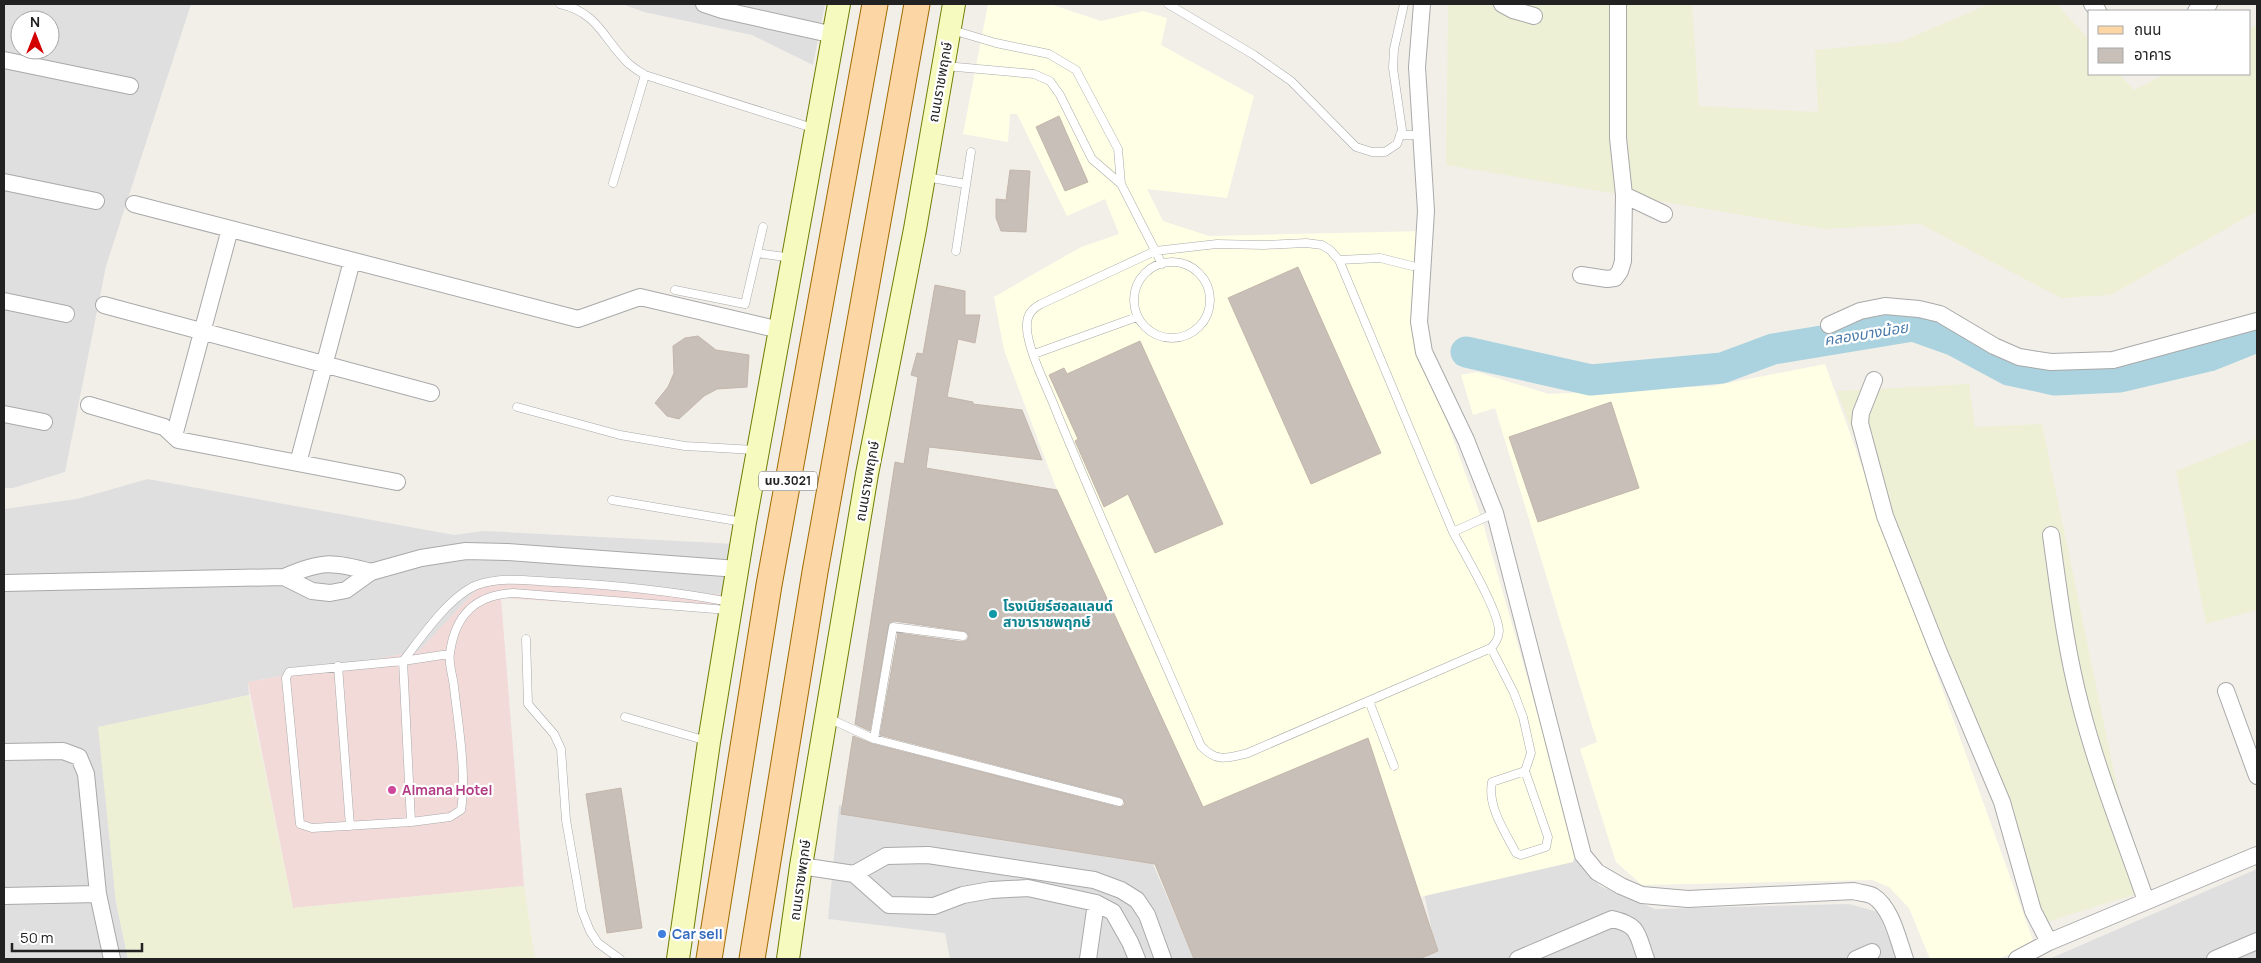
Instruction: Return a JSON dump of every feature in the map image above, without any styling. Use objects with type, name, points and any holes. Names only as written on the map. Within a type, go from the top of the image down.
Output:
[{"type":"main road","name":"นบ.3021","points":[[678,959],[745,522],[834,35],[837,4]]},
{"type":"main road","name":"นบ.3021","points":[[709,959],[769,585],[875,4]]},
{"type":"main road","name":"นบ.3021","points":[[752,959],[814,572],[917,4]]},
{"type":"main road","name":"ถนนราชพฤกษ์","points":[[788,959],[801,866],[867,474],[924,177],[954,4]]},
{"type":"main road","points":[[686,914],[686,959]]},
{"type":"street","points":[[704,4],[722,10],[834,35]]},
{"type":"street","points":[[1422,4],[1419,18],[1417,67],[1426,211],[1420,338],[1424,352],[1481,474],[1495,514],[1583,855],[1597,872],[1621,886],[1642,895],[1679,898],[1854,891],[1873,896],[1884,907],[1905,959]]},
{"type":"street","points":[[1502,4],[1513,10],[1534,16]]},
{"type":"street","points":[[1581,275],[1607,279],[1615,278],[1620,271],[1624,254],[1624,195],[1618,138],[1618,4]]},
{"type":"street","points":[[2198,10],[2209,4]]},
{"type":"street","points":[[4,60],[130,86]]},
{"type":"street","points":[[4,182],[96,201]]},
{"type":"street","points":[[1624,195],[1664,214]]},
{"type":"street","points":[[134,204],[578,319],[640,297],[780,330]]},
{"type":"street","points":[[174,436],[230,229]]},
{"type":"street","points":[[298,463],[352,261]]},
{"type":"street","points":[[4,301],[66,314]]},
{"type":"street","points":[[104,305],[431,393]]},
{"type":"street","points":[[1828,324],[1860,311],[1885,306],[1919,309],[1940,314],[1994,346],[2019,357],[2051,362],[2069,362],[2113,360],[2257,321]]},
{"type":"street","points":[[1874,380],[1861,413],[1860,424],[1885,516],[1938,650],[2002,802],[2033,911],[2049,942]]},
{"type":"street","points":[[88,405],[164,428],[178,440],[397,482]]},
{"type":"street","points":[[4,414],[44,422]]},
{"type":"street","points":[[2051,535],[2061,608],[2080,706],[2146,901]]},
{"type":"street","points":[[284,577],[312,592],[330,593],[346,590],[371,572],[421,558],[466,551],[507,552],[738,569]]},
{"type":"street","points":[[4,583],[284,577],[310,566],[329,563],[371,572]]},
{"type":"street","points":[[2226,691],[2257,776]]},
{"type":"street","points":[[4,752],[63,751],[79,757],[86,774],[98,894],[112,959]]},
{"type":"street","points":[[2017,959],[2049,942],[2257,854]]},
{"type":"street","points":[[801,866],[854,874],[889,905],[934,906],[964,895],[991,890],[1028,888],[1096,903],[1113,912],[1138,959],[1162,955],[1147,915],[1137,900],[1121,890],[1094,880],[928,855],[886,856],[854,874]]},
{"type":"street","points":[[4,896],[98,894]]},
{"type":"street","points":[[1088,959],[1096,903]]},
{"type":"street","points":[[1518,959],[1612,919],[1626,922],[1635,928],[1646,959]]},
{"type":"street","points":[[2216,959],[2257,941]]},
{"type":"street","points":[[1856,959],[1872,952]]},
{"type":"lane","points":[[560,4],[576,8],[588,16],[629,64],[645,76],[816,129]]},
{"type":"lane","points":[[1168,4],[1254,55],[1290,81],[1356,147],[1372,152],[1386,152],[1397,144],[1402,130],[1393,68],[1394,49],[1404,4]]},
{"type":"lane","points":[[950,29],[996,43],[1049,54],[1076,70],[1118,148],[1121,184],[1162,264]]},
{"type":"lane","points":[[943,66],[1034,74],[1050,81],[1060,95],[1092,159],[1121,184]]},
{"type":"lane","points":[[613,183],[645,76]]},
{"type":"lane","points":[[1400,135],[1420,135]]},
{"type":"lane","points":[[956,251],[971,152]]},
{"type":"lane","points":[[924,177],[966,184]]},
{"type":"lane","points":[[675,290],[745,304],[763,227]]},
{"type":"lane","points":[[1306,243],[1322,245],[1330,250],[1339,260],[1453,532],[1488,599],[1499,631],[1496,643],[1491,648],[1248,753],[1229,758],[1216,758],[1208,754],[1201,746],[1067,438],[1034,354],[1027,324],[1034,308],[1155,251],[1218,244],[1264,245],[1306,243]]},
{"type":"lane","points":[[757,253],[793,258]]},
{"type":"lane","points":[[1339,260],[1380,258],[1412,266]]},
{"type":"lane","points":[[1162,264],[1183,264],[1201,276],[1210,295],[1207,316],[1193,333],[1172,339],[1152,333],[1137,317],[1134,304],[1135,291],[1140,279],[1150,269],[1162,264]]},
{"type":"lane","points":[[1034,354],[1137,317]]},
{"type":"lane","points":[[517,407],[620,435],[685,446],[758,450]]},
{"type":"lane","points":[[612,500],[745,522]]},
{"type":"lane","points":[[1453,532],[1495,514]]},
{"type":"lane","points":[[411,822],[403,661],[459,596],[476,585],[506,580],[628,587],[694,595],[732,606]]},
{"type":"lane","points":[[571,597],[573,583]]},
{"type":"lane","points":[[449,654],[403,661],[292,671],[287,674],[300,824],[312,828],[411,822],[450,817],[461,810],[463,798],[459,742],[449,654],[461,619],[471,606],[495,594],[571,597],[692,606],[732,606]]},
{"type":"lane","points":[[692,606],[694,595]]},
{"type":"lane","points":[[874,739],[893,626],[963,636]]},
{"type":"lane","points":[[526,639],[528,704],[554,734],[561,749],[566,820],[582,911],[590,931],[598,943],[620,959]]},
{"type":"lane","points":[[1491,648],[1514,693],[1523,717],[1531,753],[1525,771],[1548,837],[1546,847],[1522,856],[1516,853],[1498,818],[1490,793],[1492,782],[1525,771]]},
{"type":"lane","points":[[338,666],[350,826]]},
{"type":"lane","points":[[1369,701],[1394,766]]},
{"type":"lane","points":[[625,717],[710,742]]},
{"type":"lane","points":[[826,717],[874,739],[1119,802]]},
{"type":"shaded area","points":[[4,4],[191,4],[106,266],[65,472],[13,488],[4,488]]},
{"type":"shaded area","points":[[622,4],[825,4],[813,65],[752,35],[644,12]]},
{"type":"shaded area","points":[[988,4],[1050,4],[1101,21],[1143,11],[1167,18],[1161,45],[1254,96],[1227,198],[1147,189],[1163,221],[1209,236],[1426,231],[1418,340],[1482,520],[1577,851],[1573,862],[1420,897],[1203,807],[1057,490],[1004,350],[994,297],[1081,247],[1119,234],[1105,199],[1067,216],[1017,114],[1010,114],[1008,142],[963,134]]},
{"type":"shaded area","points":[[1448,4],[1692,4],[1699,106],[1818,112],[1815,50],[1900,42],[1989,4],[2057,4],[2088,39],[2088,75],[2120,75],[2134,90],[2163,75],[2251,75],[2251,28],[2257,25],[2257,211],[2111,295],[2061,298],[1920,224],[1824,229],[1446,165]]},
{"type":"shaded area","points":[[1825,364],[2034,943],[1999,959],[1930,959],[1909,908],[1889,887],[1872,880],[1642,885],[1616,862],[1580,749],[1597,742],[1495,408],[1473,415],[1461,375],[1477,372],[1549,394],[1713,386]]},
{"type":"shaded area","points":[[1969,384],[1975,427],[2042,424],[2139,893],[2040,924],[1837,391]]},
{"type":"shaded area","points":[[2257,438],[2257,610],[2206,624],[2176,471]]},
{"type":"shaded area","points":[[148,479],[454,535],[484,531],[735,544],[724,595],[635,587],[471,584],[475,591],[420,651],[248,682],[249,695],[99,727],[116,902],[128,959],[4,959],[4,509],[77,499]]},
{"type":"shaded area","name":"Almana Hotel","points":[[499,580],[635,587],[724,595],[721,611],[501,598],[524,886],[293,908],[248,682],[419,651],[475,591],[471,583]]},
{"type":"shaded area","points":[[249,695],[293,908],[524,886],[535,959],[128,959],[116,902],[98,727]]},
{"type":"shaded area","points":[[839,805],[1152,862],[1194,959],[950,959],[945,933],[828,919]]},
{"type":"shaded area","points":[[1572,855],[1600,886],[1655,909],[1849,904],[1878,912],[1897,959],[1389,959],[1434,941],[1423,888]]},
{"type":"shaded area","points":[[2257,869],[2257,959],[2049,959]]},
{"type":"building","points":[[1059,116],[1088,182],[1065,191],[1036,127]]},
{"type":"building","points":[[1010,170],[1030,171],[1026,232],[1001,231],[996,218],[996,199],[1006,200]]},
{"type":"building","points":[[1298,267],[1381,453],[1311,484],[1228,298]]},
{"type":"building","name":"โรงเบียร์ฮอลแลนด์ สาขาราชพฤกษ์","points":[[935,285],[965,291],[965,315],[980,315],[975,343],[958,339],[947,397],[973,402],[973,404],[1022,410],[1042,460],[929,447],[926,468],[1057,490],[1203,807],[1368,738],[1438,951],[1419,959],[1194,959],[1155,864],[841,814],[853,736],[873,744],[1118,807],[1123,806],[1125,803],[1120,797],[880,735],[898,633],[963,642],[969,636],[964,631],[894,621],[889,623],[870,731],[855,724],[895,462],[904,464],[918,377],[911,375],[917,353],[923,354]]},
{"type":"building","points":[[698,336],[716,350],[749,355],[747,387],[717,389],[704,396],[679,419],[667,416],[655,403],[668,387],[674,373],[673,346],[685,338]]},
{"type":"building","points":[[1140,341],[1223,524],[1155,553],[1128,494],[1104,507],[1075,441],[1078,439],[1049,375],[1064,368],[1067,374]]},
{"type":"building","points":[[1611,402],[1639,488],[1538,522],[1509,437]]},
{"type":"building","points":[[621,788],[642,928],[607,933],[586,794]]},
{"type":"waterway","name":"คลองบางน้อย","points":[[1466,352],[1591,380],[1722,368],[1773,349],[1913,326],[1955,341],[2009,370],[2055,380],[2120,377],[2209,356],[2257,337]]},
{"type":"place","name":"โรงเบียร์ฮอลแลนด์ สาขาราชพฤกษ์","points":[[993,614]]},
{"type":"place","name":"Almana Hotel","points":[[392,790]]},
{"type":"place","name":"Car sell","points":[[662,934]]}]
